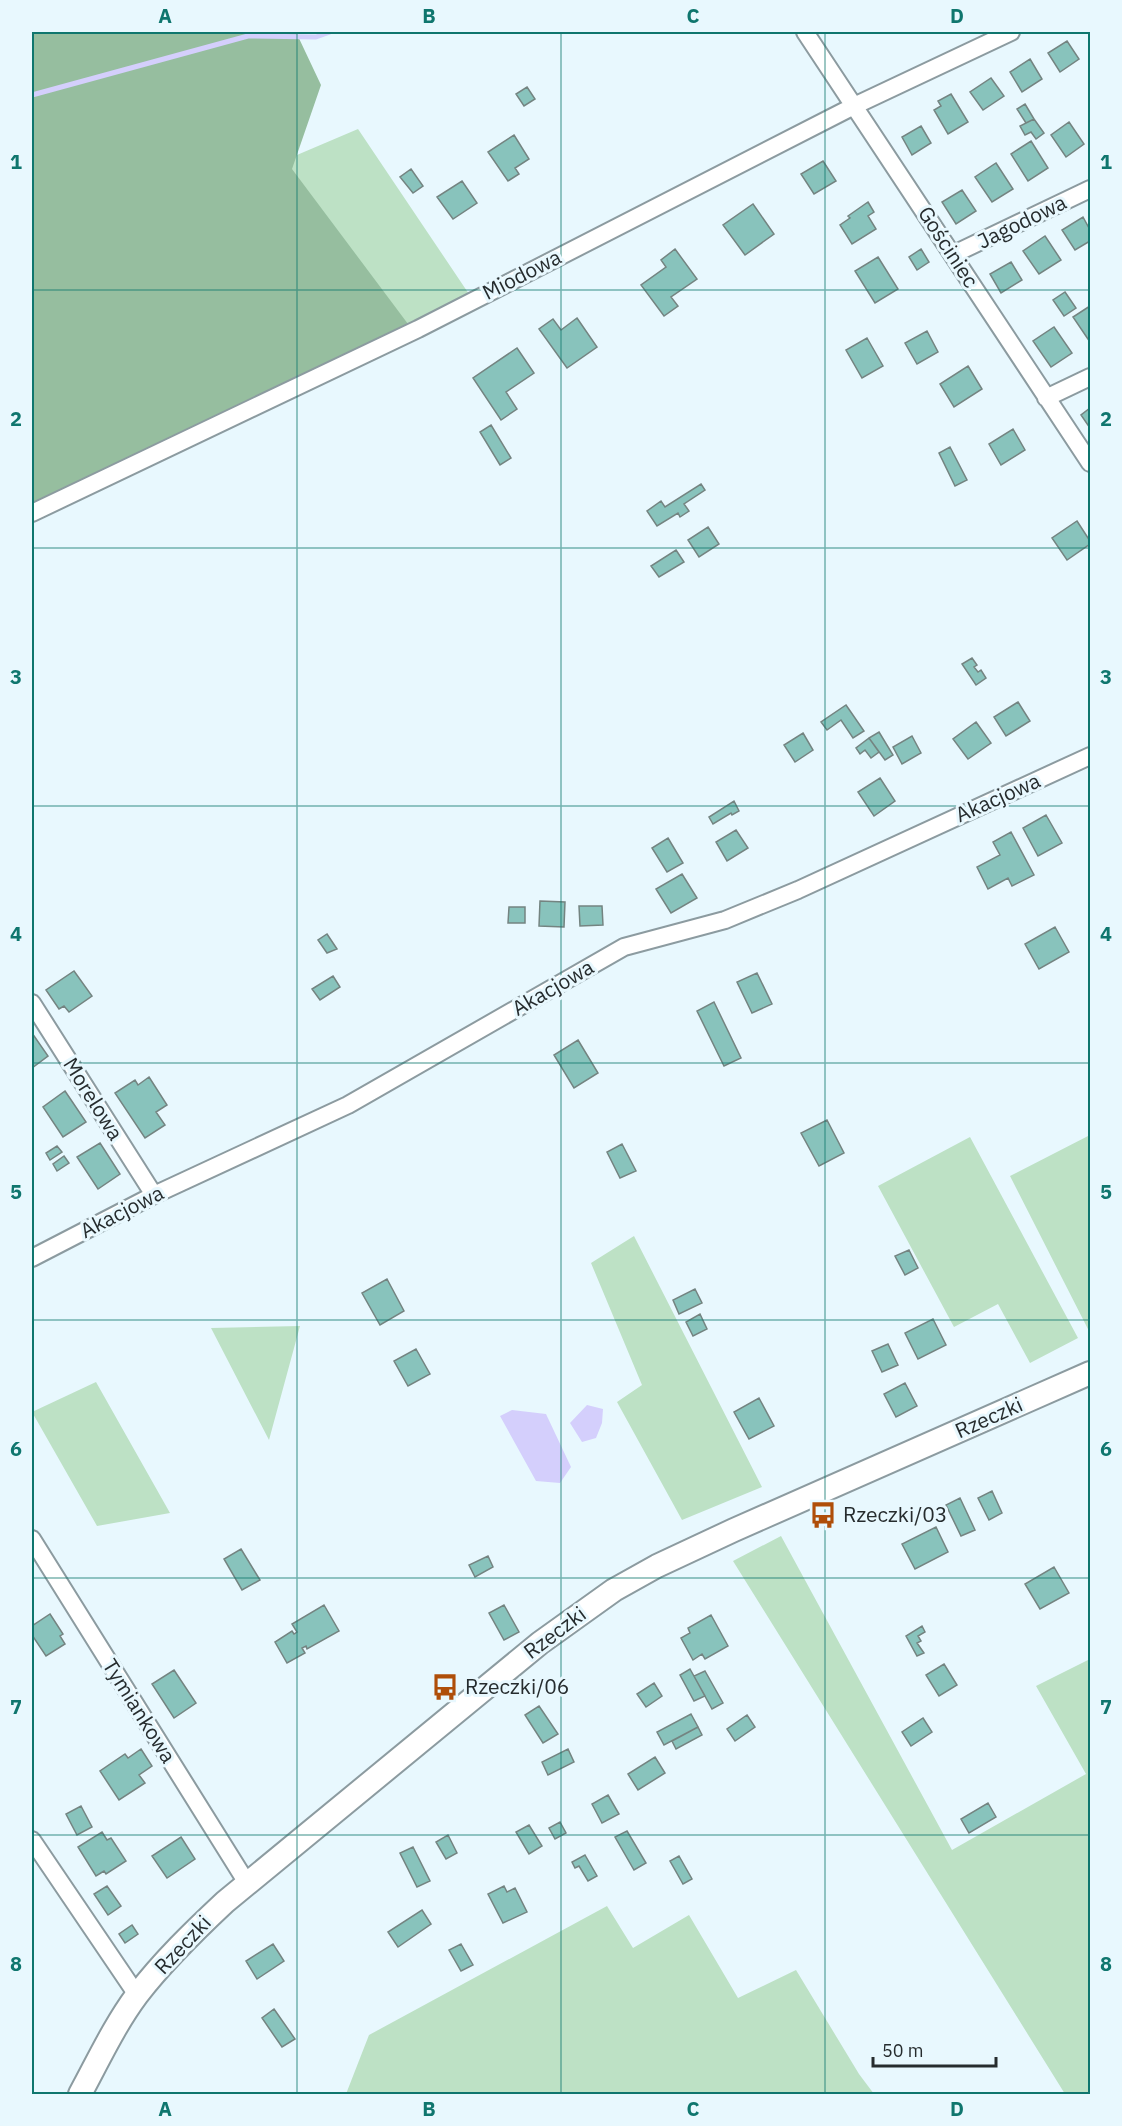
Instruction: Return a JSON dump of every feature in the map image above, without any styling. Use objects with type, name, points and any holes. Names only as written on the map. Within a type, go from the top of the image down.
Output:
[{"type":"main road","name":"Rzeczki","points":[[80,2094],[137,1995],[178,1947],[247,1883],[540,1643],[614,1590],[657,1566],[734,1530],[1090,1373]]},
{"type":"street","name":"Gościniec","points":[[805,32],[1090,463]]},
{"type":"street","name":"Miodowa","points":[[32,513],[418,329],[854,106],[1011,32]]},
{"type":"street","name":"Jagodowa","points":[[954,255],[1090,189]]},
{"type":"street","points":[[1046,398],[1090,376]]},
{"type":"street","name":"Akacjowa","points":[[32,1258],[154,1195],[348,1105],[624,947],[725,920],[798,890],[1090,756]]},
{"type":"street","name":"Morelowa","points":[[32,1003],[154,1195]]},
{"type":"street","name":"Tymiankowa","points":[[32,1539],[247,1883]]},
{"type":"street","points":[[32,1840],[137,1995]]},
{"type":"green space","points":[[32,32],[296,32],[321,85],[292,169],[414,332],[32,513]]},
{"type":"green space","points":[[358,129],[473,300],[418,329],[32,268]]},
{"type":"green space","points":[[1090,1135],[1090,1333],[1010,1176]]},
{"type":"green space","points":[[970,1137],[1078,1338],[1030,1363],[998,1304],[954,1327],[878,1186]]},
{"type":"green space","points":[[634,1236],[762,1487],[682,1520],[617,1402],[642,1385],[591,1263]]},
{"type":"green space","points":[[300,1326],[269,1440],[211,1328]]},
{"type":"green space","points":[[96,1382],[170,1513],[97,1526],[32,1412]]},
{"type":"green space","points":[[781,1536],[952,1850],[1086,1774],[1036,1686],[1090,1659],[1090,2094],[1065,2094],[733,1561]]},
{"type":"green space","points":[[607,1906],[633,1948],[689,1915],[738,1998],[796,1970],[859,2074],[874,2094],[346,2094],[369,2035]]},
{"type":"shaded area","points":[[587,1405],[603,1409],[602,1423],[596,1438],[582,1442],[570,1423]]},
{"type":"shaded area","points":[[512,1410],[546,1414],[571,1467],[560,1483],[536,1481],[500,1416]]},
{"type":"building","points":[[1067,41],[1079,59],[1060,72],[1048,53]]},
{"type":"building","points":[[1030,59],[1042,79],[1022,92],[1010,72]]},
{"type":"building","points":[[991,78],[1004,96],[983,110],[970,92]]},
{"type":"building","points":[[527,87],[535,99],[524,106],[516,94]]},
{"type":"building","points":[[951,94],[968,122],[948,134],[934,110],[941,106],[938,101]]},
{"type":"building","points":[[1025,104],[1034,119],[1026,123],[1017,109]]},
{"type":"building","points":[[1034,119],[1044,133],[1036,139],[1031,132],[1025,135],[1020,126]]},
{"type":"building","points":[[1069,122],[1084,144],[1066,157],[1051,135]]},
{"type":"building","points":[[921,126],[931,143],[912,155],[902,137]]},
{"type":"building","points":[[514,135],[529,159],[515,168],[519,174],[508,181],[488,152]]},
{"type":"building","points":[[1031,141],[1048,168],[1028,181],[1011,154]]},
{"type":"building","points":[[823,161],[836,181],[814,194],[801,174]]},
{"type":"building","points":[[996,163],[1013,189],[992,202],[975,177]]},
{"type":"building","points":[[411,169],[423,186],[413,193],[400,177]]},
{"type":"building","points":[[462,181],[477,203],[453,219],[437,197]]},
{"type":"building","points":[[962,190],[976,211],[956,224],[942,202]]},
{"type":"building","points":[[868,202],[874,212],[868,216],[876,229],[852,244],[840,225],[850,218],[848,216]]},
{"type":"building","points":[[753,204],[774,234],[745,255],[723,225]]},
{"type":"building","points":[[1083,217],[1090,230],[1090,241],[1075,250],[1062,230]]},
{"type":"building","points":[[1045,236],[1061,260],[1039,274],[1023,251]]},
{"type":"building","points":[[675,249],[697,279],[671,297],[678,306],[664,316],[641,285],[666,267],[661,260]]},
{"type":"building","points":[[921,249],[929,262],[917,270],[909,257]]},
{"type":"building","points":[[878,257],[898,289],[875,303],[855,271]]},
{"type":"building","points":[[1011,262],[1022,280],[1001,293],[990,274]]},
{"type":"building","points":[[1065,292],[1076,308],[1064,316],[1053,300]]},
{"type":"building","points":[[1090,306],[1090,342],[1073,317]]},
{"type":"building","points":[[577,318],[597,347],[567,368],[539,329],[553,319],[561,330]]},
{"type":"building","points":[[1054,327],[1072,353],[1051,367],[1033,341]]},
{"type":"building","points":[[927,331],[938,352],[917,364],[905,343]]},
{"type":"building","points":[[867,338],[883,366],[862,378],[846,350]]},
{"type":"building","points":[[517,348],[534,373],[506,392],[517,409],[501,420],[473,378]]},
{"type":"building","points":[[968,366],[982,389],[954,407],[940,384]]},
{"type":"building","points":[[1090,408],[1090,428],[1081,415]]},
{"type":"building","points":[[491,425],[511,458],[500,465],[480,432]]},
{"type":"building","points":[[1013,429],[1025,450],[1001,465],[989,444]]},
{"type":"building","points":[[950,447],[967,480],[955,486],[939,453]]},
{"type":"building","points":[[701,484],[705,490],[684,504],[689,511],[680,517],[678,513],[657,526],[647,511],[661,501],[665,507]]},
{"type":"building","points":[[1077,521],[1090,544],[1067,560],[1052,538]]},
{"type":"building","points":[[708,527],[719,544],[699,557],[688,540]]},
{"type":"building","points":[[676,550],[684,562],[659,577],[651,566]]},
{"type":"building","points":[[972,658],[977,665],[974,667],[978,672],[981,670],[986,678],[976,685],[962,664]]},
{"type":"building","points":[[1018,702],[1030,721],[1006,736],[994,717]]},
{"type":"building","points":[[846,705],[864,731],[853,738],[841,720],[827,730],[821,722]]},
{"type":"building","points":[[976,722],[991,743],[968,759],[953,739]]},
{"type":"building","points":[[879,732],[893,755],[885,760],[869,738]]},
{"type":"building","points":[[803,733],[813,750],[795,762],[784,745]]},
{"type":"building","points":[[912,736],[921,753],[902,764],[893,747]]},
{"type":"building","points":[[869,738],[879,752],[871,758],[865,750],[860,754],[856,748]]},
{"type":"building","points":[[880,778],[895,801],[874,816],[858,792]]},
{"type":"building","points":[[734,801],[739,811],[713,824],[709,817]]},
{"type":"building","points":[[1046,815],[1062,843],[1038,856],[1023,828]]},
{"type":"building","points":[[736,830],[748,848],[727,861],[716,842]]},
{"type":"building","points":[[1011,832],[1034,875],[1012,886],[1008,878],[988,889],[977,867],[1000,855],[993,842]]},
{"type":"building","points":[[668,838],[683,863],[667,872],[652,848]]},
{"type":"building","points":[[682,874],[697,898],[671,913],[656,889]]},
{"type":"building","points":[[540,901],[565,902],[564,927],[539,926]]},
{"type":"building","points":[[579,906],[602,906],[603,925],[580,926]]},
{"type":"building","points":[[509,907],[525,907],[525,923],[508,923]]},
{"type":"building","points":[[1055,927],[1069,952],[1039,969],[1025,944]]},
{"type":"building","points":[[327,934],[337,949],[327,953],[318,940]]},
{"type":"building","points":[[74,971],[92,996],[69,1012],[64,1006],[59,1009],[46,990]]},
{"type":"building","points":[[757,973],[772,1004],[752,1013],[737,982]]},
{"type":"building","points":[[333,976],[340,987],[320,1000],[312,989]]},
{"type":"building","points":[[714,1002],[741,1058],[724,1066],[697,1011]]},
{"type":"building","points":[[32,1033],[48,1056],[32,1068]]},
{"type":"building","points":[[578,1040],[598,1073],[574,1088],[554,1055]]},
{"type":"building","points":[[149,1077],[167,1105],[156,1112],[165,1125],[145,1138],[115,1093],[135,1080],[138,1085]]},
{"type":"building","points":[[65,1091],[86,1122],[63,1137],[43,1107]]},
{"type":"building","points":[[827,1120],[844,1153],[819,1166],[801,1133]]},
{"type":"building","points":[[100,1143],[120,1174],[98,1189],[77,1157]]},
{"type":"building","points":[[622,1144],[636,1171],[620,1178],[607,1152]]},
{"type":"building","points":[[57,1146],[62,1152],[50,1160],[46,1153]]},
{"type":"building","points":[[64,1156],[69,1163],[57,1171],[53,1164]]},
{"type":"building","points":[[909,1250],[918,1268],[905,1275],[895,1256]]},
{"type":"building","points":[[387,1279],[404,1311],[380,1325],[362,1293]]},
{"type":"building","points":[[695,1289],[702,1303],[679,1314],[673,1300]]},
{"type":"building","points":[[700,1314],[707,1329],[693,1336],[686,1322]]},
{"type":"building","points":[[933,1319],[946,1345],[918,1359],[905,1333]]},
{"type":"building","points":[[888,1344],[898,1365],[882,1372],[872,1351]]},
{"type":"building","points":[[416,1349],[430,1374],[408,1386],[394,1361]]},
{"type":"building","points":[[905,1383],[917,1406],[896,1417],[884,1394]]},
{"type":"building","points":[[759,1398],[774,1426],[749,1439],[734,1412]]},
{"type":"building","points":[[992,1491],[1002,1513],[989,1520],[978,1498]]},
{"type":"building","points":[[960,1498],[975,1530],[961,1536],[946,1505]]},
{"type":"building","points":[[936,1527],[948,1552],[915,1569],[902,1544]]},
{"type":"building","points":[[241,1549],[260,1580],[242,1590],[224,1559]]},
{"type":"building","points":[[488,1556],[493,1567],[475,1577],[469,1565]]},
{"type":"building","points":[[1054,1567],[1069,1593],[1040,1609],[1025,1584]]},
{"type":"building","points":[[324,1605],[339,1631],[307,1649],[306,1646],[302,1648],[305,1653],[287,1663],[275,1642],[292,1631],[294,1634],[297,1632],[292,1624]]},
{"type":"building","points":[[504,1605],[519,1632],[504,1640],[489,1613]]},
{"type":"building","points":[[50,1614],[63,1634],[60,1636],[65,1644],[46,1656],[32,1635],[32,1626]]},
{"type":"building","points":[[711,1615],[728,1646],[705,1659],[702,1654],[693,1660],[681,1638],[690,1633],[688,1628]]},
{"type":"building","points":[[922,1626],[925,1632],[918,1636],[921,1641],[917,1643],[924,1653],[917,1656],[906,1636]]},
{"type":"building","points":[[944,1664],[957,1685],[939,1696],[926,1675]]},
{"type":"building","points":[[690,1669],[705,1696],[694,1701],[680,1675]]},
{"type":"building","points":[[174,1670],[196,1703],[174,1718],[152,1684]]},
{"type":"building","points":[[705,1671],[723,1703],[712,1709],[694,1676]]},
{"type":"building","points":[[654,1683],[662,1696],[646,1707],[637,1694]]},
{"type":"building","points":[[539,1706],[558,1734],[543,1743],[525,1715]]},
{"type":"building","points":[[691,1714],[698,1727],[664,1745],[657,1732]]},
{"type":"building","points":[[747,1715],[755,1727],[735,1741],[727,1729]]},
{"type":"building","points":[[923,1718],[932,1732],[911,1746],[902,1732]]},
{"type":"building","points":[[698,1727],[702,1735],[676,1749],[672,1741]]},
{"type":"building","points":[[141,1749],[152,1766],[139,1775],[145,1783],[119,1800],[100,1771],[125,1754],[128,1758]]},
{"type":"building","points":[[568,1749],[574,1762],[548,1775],[542,1762]]},
{"type":"building","points":[[655,1757],[665,1773],[638,1790],[628,1774]]},
{"type":"building","points":[[608,1795],[619,1814],[602,1823],[592,1804]]},
{"type":"building","points":[[988,1803],[996,1817],[969,1833],[961,1819]]},
{"type":"building","points":[[81,1806],[92,1827],[77,1835],[66,1814]]},
{"type":"building","points":[[560,1822],[566,1833],[555,1839],[549,1828]]},
{"type":"building","points":[[529,1825],[542,1846],[529,1854],[516,1832]]},
{"type":"building","points":[[627,1831],[646,1863],[634,1870],[615,1837]]},
{"type":"building","points":[[102,1832],[107,1840],[111,1838],[126,1861],[106,1874],[104,1871],[96,1876],[78,1847]]},
{"type":"building","points":[[448,1835],[457,1853],[446,1859],[436,1842]]},
{"type":"building","points":[[181,1837],[195,1859],[167,1878],[152,1856]]},
{"type":"building","points":[[413,1847],[430,1881],[417,1887],[400,1853]]},
{"type":"building","points":[[585,1855],[597,1876],[588,1881],[579,1866],[575,1868],[572,1862]]},
{"type":"building","points":[[679,1856],[692,1879],[683,1884],[670,1861]]},
{"type":"building","points":[[107,1886],[121,1906],[108,1915],[94,1894]]},
{"type":"building","points":[[504,1886],[507,1892],[515,1888],[527,1912],[503,1923],[488,1894]]},
{"type":"building","points":[[422,1910],[431,1924],[398,1947],[388,1932]]},
{"type":"building","points":[[132,1925],[138,1934],[125,1943],[119,1934]]},
{"type":"building","points":[[273,1944],[284,1961],[257,1979],[246,1961]]},
{"type":"building","points":[[461,1944],[473,1965],[461,1971],[449,1950]]},
{"type":"building","points":[[274,2009],[295,2039],[282,2047],[262,2018]]},
{"type":"waterway","points":[[32,95],[248,36],[316,37],[330,32]]},
{"type":"place","name":"Rzeczki/03","points":[[823,1515]]},
{"type":"place","name":"Rzeczki/06","points":[[445,1687]]}]
